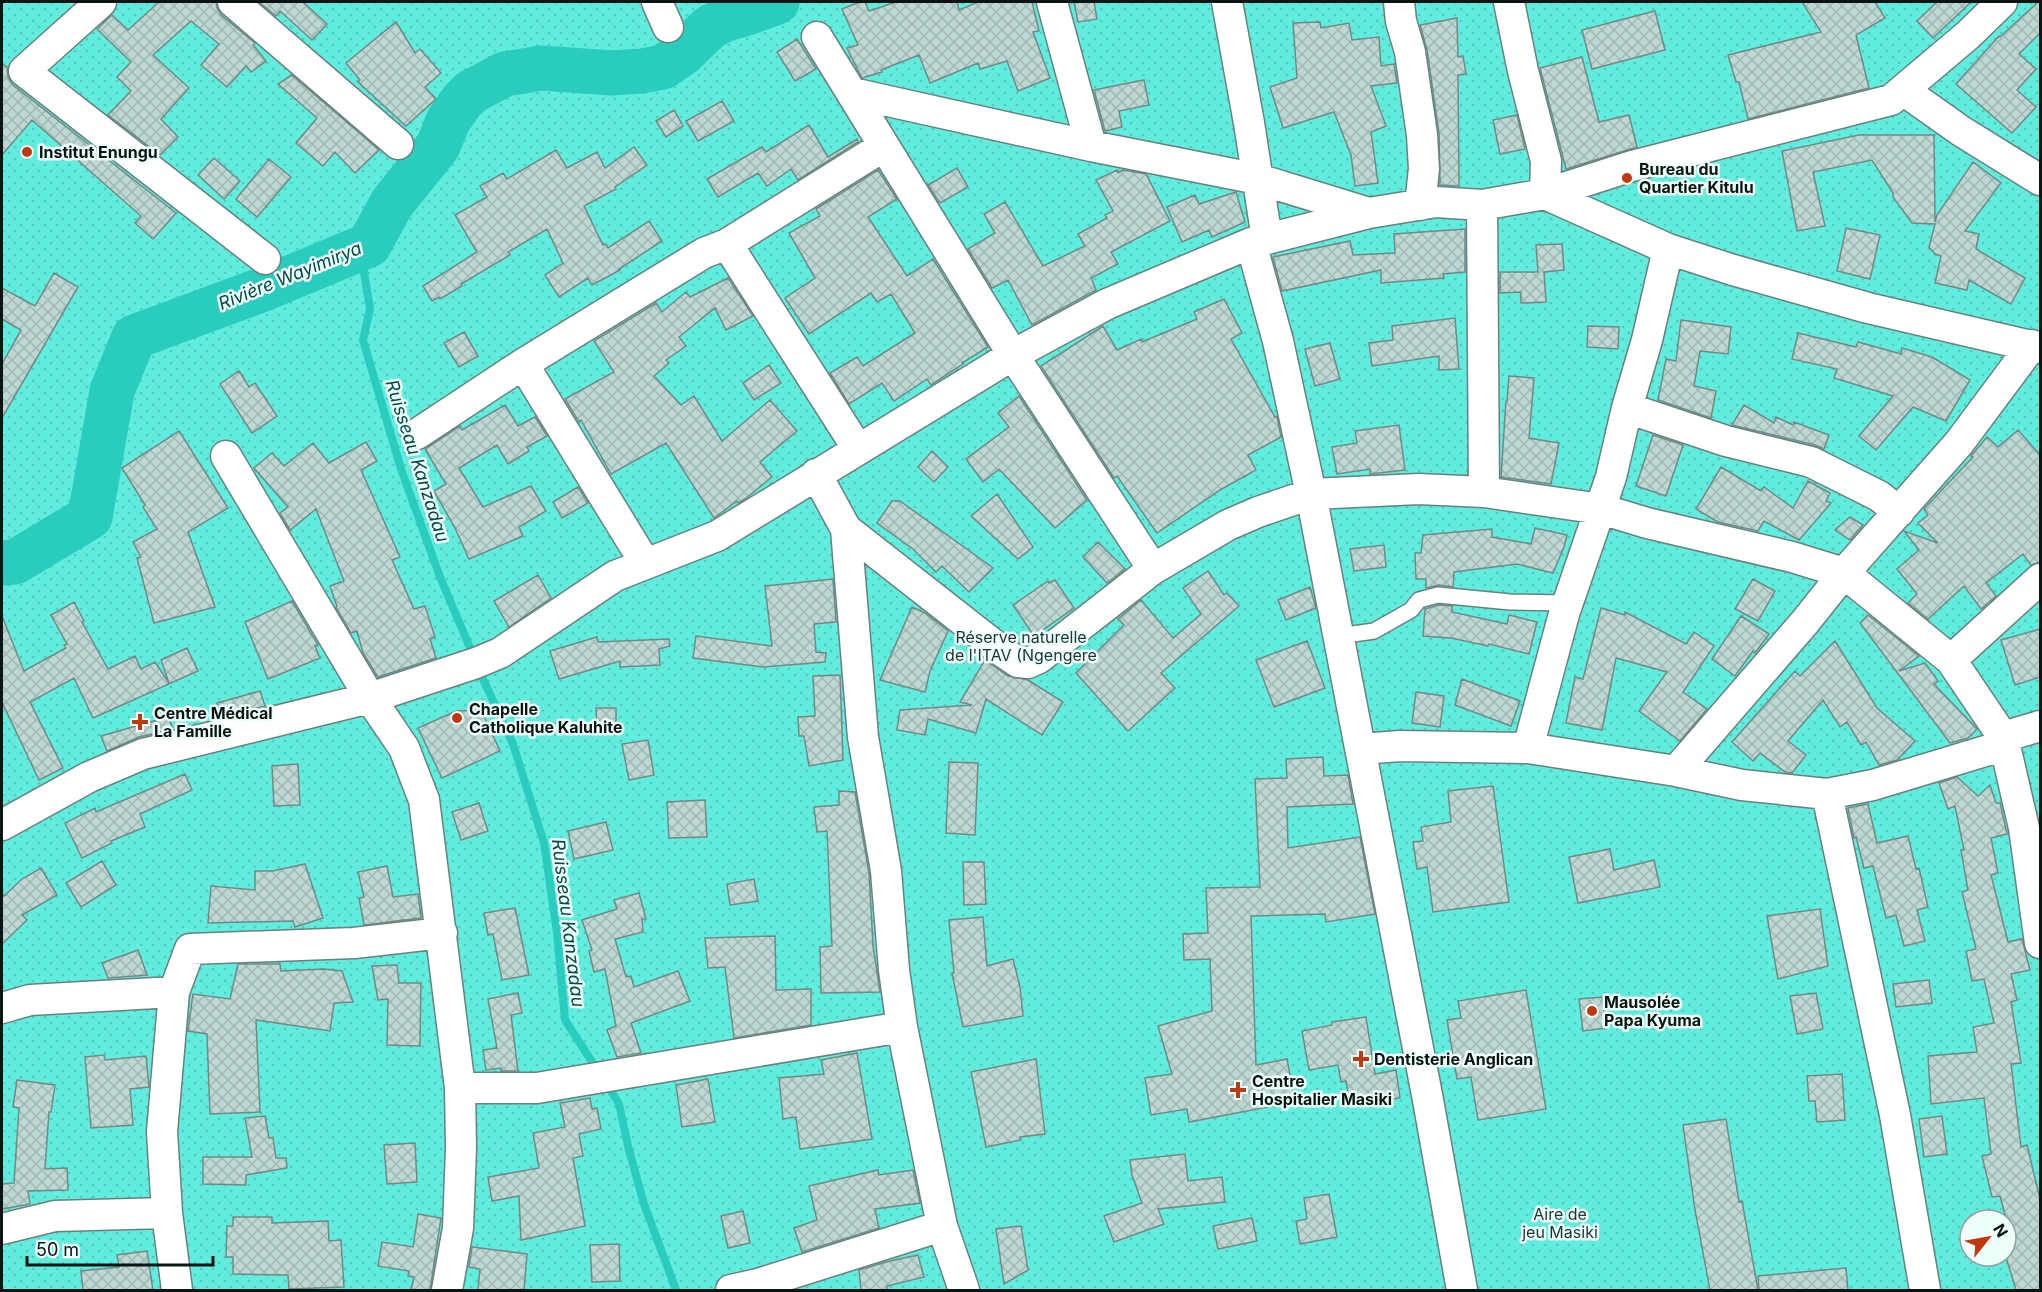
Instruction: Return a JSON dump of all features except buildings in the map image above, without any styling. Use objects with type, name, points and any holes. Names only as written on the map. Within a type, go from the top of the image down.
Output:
[{"type":"street","points":[[101,2],[24,71],[265,259]]},
{"type":"street","points":[[233,2],[398,144]]},
{"type":"street","points":[[1052,2],[1091,147]]},
{"type":"street","points":[[1227,2],[1258,179],[1259,241],[1339,636],[1462,1290]]},
{"type":"street","points":[[1399,2],[1401,21],[1410,52],[1422,135],[1424,169],[1420,205]]},
{"type":"street","points":[[1509,2],[1523,71],[1546,161],[1545,195]]},
{"type":"street","points":[[2,825],[89,777],[143,754],[370,698],[500,653],[615,576],[717,536],[1013,355],[1107,304],[1259,241],[1369,213],[1436,202],[1482,205],[1545,195],[1632,166],[1891,100],[2002,2]]},
{"type":"street","points":[[817,37],[1013,355],[1153,569]]},
{"type":"street","points":[[1919,77],[1961,131],[2040,180]]},
{"type":"street","points":[[852,93],[1091,147],[1258,179],[1369,213]]},
{"type":"street","points":[[417,434],[523,364],[704,253],[727,244],[884,146]]},
{"type":"street","points":[[1545,195],[1668,249],[1733,270],[1868,308],[2036,347],[1959,442],[1676,771]]},
{"type":"street","points":[[1482,205],[1484,492]]},
{"type":"street","points":[[727,244],[858,449]]},
{"type":"street","points":[[1528,748],[1568,603],[1611,477],[1668,249]]},
{"type":"street","points":[[523,364],[645,563]]},
{"type":"street","points":[[1627,408],[1726,441],[1811,462],[1878,496],[1899,512]]},
{"type":"street","points":[[226,456],[370,698],[404,748],[424,801],[460,1088],[458,1228],[447,1290]]},
{"type":"street","points":[[816,474],[846,529],[1018,662],[1028,663],[1039,658],[1153,569],[1228,525],[1266,508],[1311,494],[1419,489],[1484,492],[1601,510],[1792,557],[1844,573],[1952,660],[2004,741],[2024,828],[2040,943]]},
{"type":"street","points":[[846,529],[863,737],[886,871],[894,970],[902,1028],[942,1226],[964,1290]]},
{"type":"street","points":[[1952,660],[2040,579]]},
{"type":"street","points":[[1361,750],[1400,746],[1528,748],[1676,771],[1742,785],[1827,794],[1873,785],[2004,741],[2040,726]]},
{"type":"street","points":[[1827,794],[1895,1115],[1925,1290]]},
{"type":"street","points":[[177,1290],[167,1213],[162,1132],[174,992],[190,949],[354,943],[442,933]]},
{"type":"street","points":[[2,1008],[30,1000],[174,992]]},
{"type":"street","points":[[460,1088],[537,1088],[902,1028]]},
{"type":"street","points":[[2,1229],[55,1216],[167,1213]]},
{"type":"street","points":[[731,1290],[758,1284],[942,1226]]},
{"type":"lane","points":[[1339,636],[1374,631],[1411,610],[1419,600],[1438,595],[1510,602],[1568,603]]},
{"type":"green space","name":"Réserve naturelle de l'ITAV (Ngengere","points":[[2,2],[2040,2],[2040,1290],[2,1290]]},
{"type":"waterway","name":"Rivière Wayimirya","points":[[2,563],[15,562],[90,517],[112,391],[134,337],[261,290],[369,245],[392,203],[438,146],[448,121],[471,92],[505,74],[541,68],[612,73],[663,67],[682,54],[710,27],[726,19],[777,2]]},
{"type":"waterway","name":"Ruisseau Kanzadau","points":[[369,245],[363,266],[370,309],[363,340],[401,469],[440,577],[474,657]]},
{"type":"waterway","name":"Ruisseau Kanzadau","points":[[478,668],[513,744],[544,843],[557,933],[565,1020],[598,1071]]},
{"type":"waterway","name":"Ruisseau Kanzadau","points":[[606,1083],[619,1104],[644,1204],[676,1290]]},
{"type":"place","name":"Institut Enungu","points":[[27,152]]},
{"type":"place","name":"Bureau du Quartier Kitulu","points":[[1627,178]]},
{"type":"place","name":"Chapelle Catholique Kaluhite","points":[[457,718]]},
{"type":"place","name":"Centre Médical La Famille","points":[[140,722]]},
{"type":"place","name":"Mausolée Papa Kyuma","points":[[1592,1011]]},
{"type":"place","name":"Dentisterie Anglican","points":[[1361,1059]]},
{"type":"place","name":"Centre Hospitalier Masiki","points":[[1238,1090]]},
{"type":"park label","name":"Aire de jeu Masiki","points":[[1560,1223]]}]
